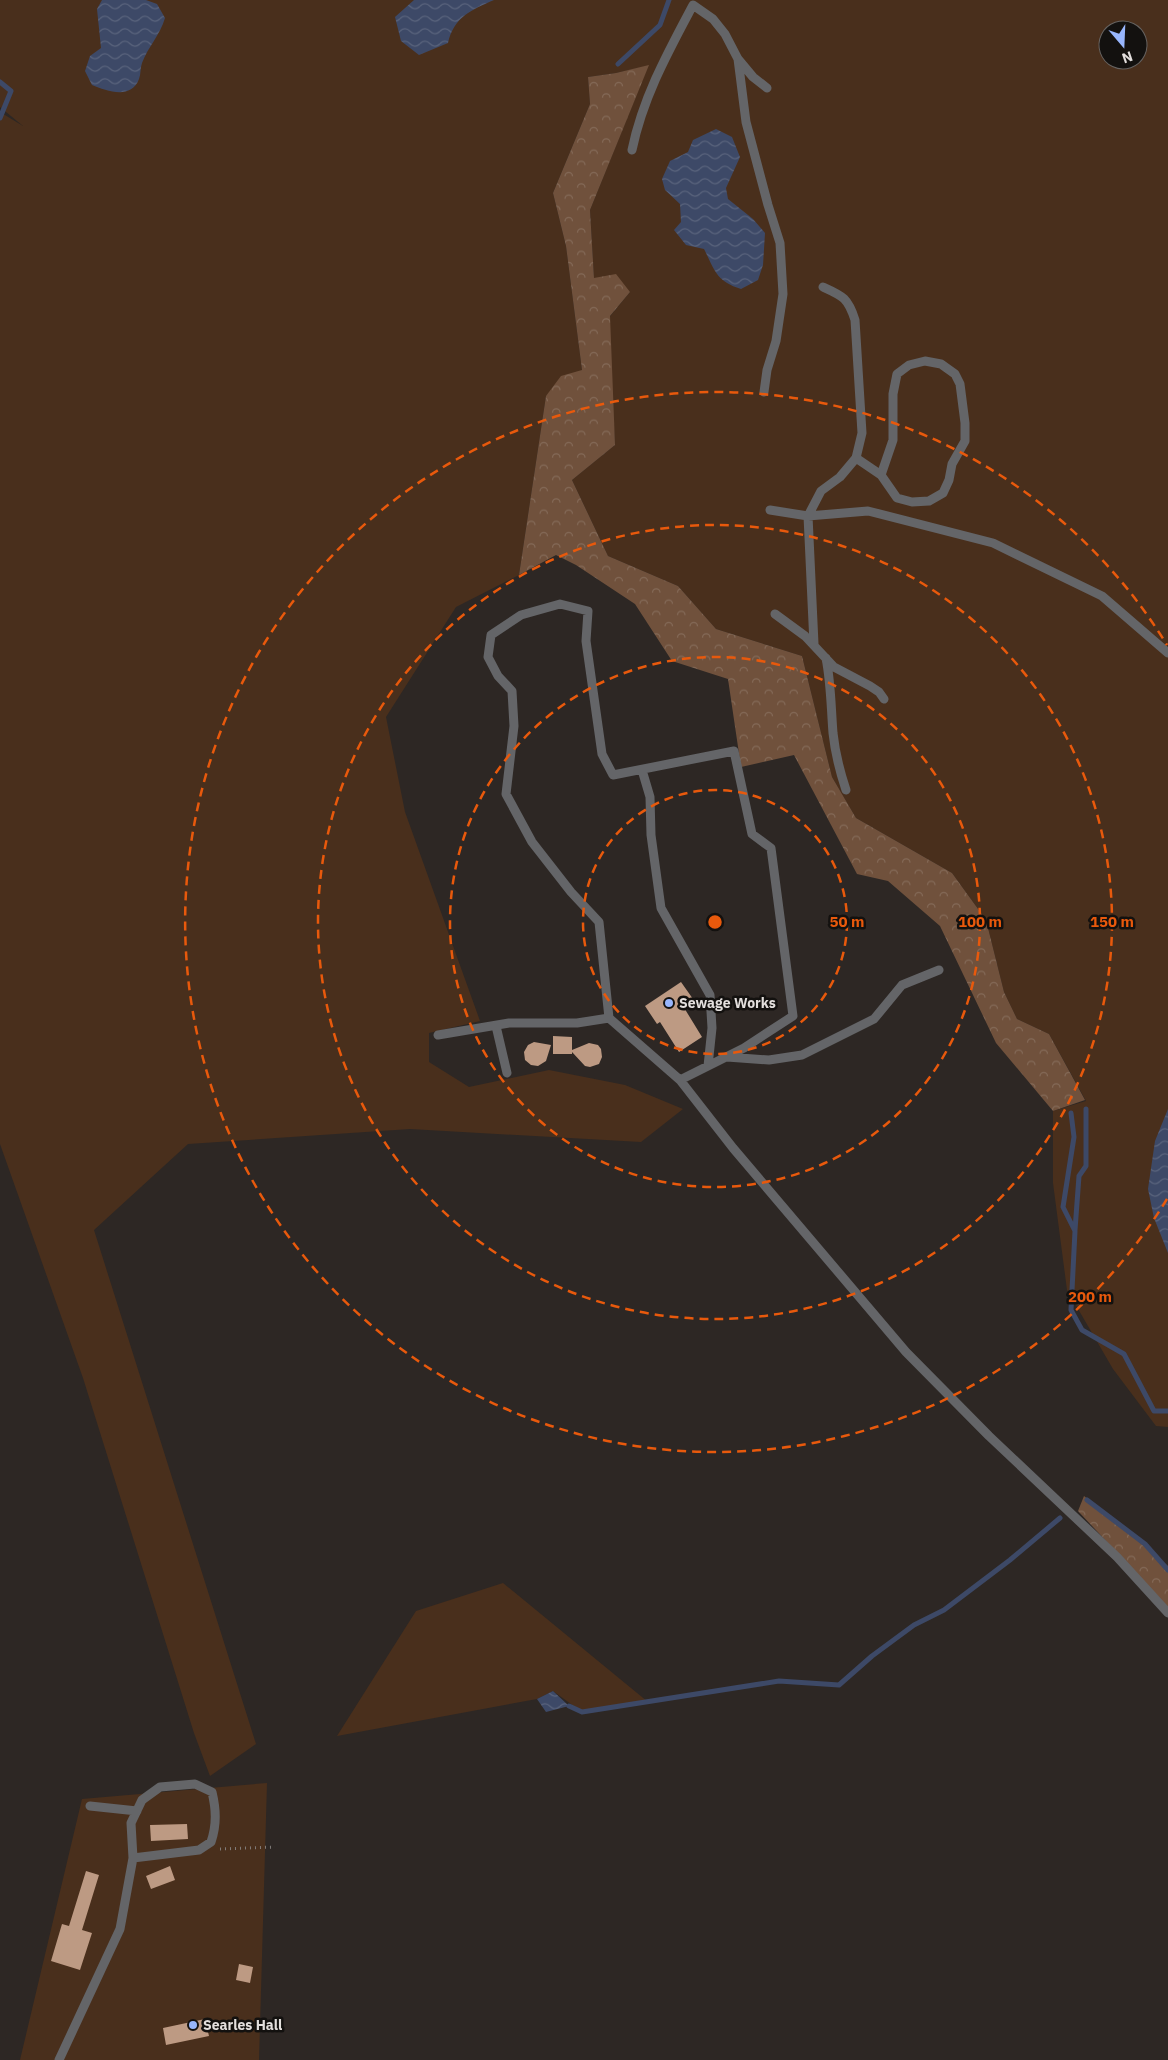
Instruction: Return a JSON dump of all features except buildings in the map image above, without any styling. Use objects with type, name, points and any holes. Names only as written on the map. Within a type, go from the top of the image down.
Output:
[{"type":"lane","points":[[632,150],[638,123],[689,2],[712,19],[726,34],[738,59],[753,77],[767,88]]},
{"type":"lane","points":[[738,59],[746,122],[780,243],[783,294],[776,341],[767,370],[764,392]]},
{"type":"lane","points":[[814,644],[808,516],[821,491],[840,477],[856,458],[862,433],[855,320],[850,304],[839,294],[823,286]]},
{"type":"lane","points":[[856,458],[881,475],[897,498],[912,502],[929,501],[942,493],[949,480],[952,464],[965,441],[965,423],[960,384],[955,374],[940,364],[925,362],[909,365],[897,374],[893,394],[894,440],[881,475]]},
{"type":"lane","points":[[770,510],[808,516],[868,510],[992,543],[1102,596],[1168,653]]},
{"type":"lane","points":[[680,1080],[744,1048],[793,1016],[771,848],[752,834],[734,751],[613,776],[602,754],[586,641],[588,611],[560,604],[522,615],[491,635],[488,657],[498,676],[512,691],[514,726],[506,794],[532,842],[571,892],[599,922],[609,1018],[680,1080],[739,1156],[906,1352],[989,1436],[1117,1557],[1168,1613]]},
{"type":"lane","points":[[775,614],[814,644],[834,666],[870,686],[879,692],[884,699]]},
{"type":"lane","points":[[826,658],[830,680],[836,749],[846,790]]},
{"type":"lane","points":[[642,770],[650,797],[651,835],[661,908],[710,994],[712,1028],[708,1066]]},
{"type":"lane","points":[[727,1057],[769,1060],[802,1055],[874,1019],[902,986],[939,970]]},
{"type":"lane","points":[[438,1035],[509,1023],[577,1023],[609,1018]]},
{"type":"lane","points":[[496,1026],[507,1073]]},
{"type":"lane","points":[[59,2060],[120,1929],[133,1858],[131,1823],[142,1800],[160,1787],[195,1784],[212,1792],[216,1808],[212,1842],[199,1850],[133,1858]]},
{"type":"lane","points":[[90,1806],[137,1811]]},
{"type":"path","points":[[199,1850],[275,1847]]},
{"type":"shaded area","points":[[0,0],[1168,0],[1168,1427],[1156,1426],[1113,1369],[1067,1290],[1053,1183],[1053,1111],[1086,1101],[1049,1034],[1017,1019],[1004,992],[986,920],[952,873],[856,818],[832,777],[802,656],[716,629],[678,586],[608,556],[572,480],[615,445],[607,320],[630,292],[594,278],[590,210],[648,66],[588,77],[590,104],[553,193],[566,246],[582,370],[546,396],[519,575],[456,607],[386,717],[405,812],[480,1021],[429,1033],[429,1062],[469,1087],[549,1070],[625,1085],[683,1109],[641,1142],[410,1129],[188,1144],[94,1230],[256,1744],[210,1776],[194,1733],[83,1378],[0,1144],[0,112],[23,126],[0,107]]},
{"type":"shaded area","points":[[503,1583],[648,1702],[582,1712],[553,1691],[537,1699],[337,1736],[416,1611]]},
{"type":"shaded area","points":[[267,1783],[259,2060],[20,2060],[82,1799]]},
{"type":"green space","points":[[649,65],[590,210],[594,278],[616,274],[630,292],[610,316],[615,445],[572,480],[608,556],[678,586],[716,629],[802,656],[832,777],[856,818],[952,873],[986,920],[1004,992],[1017,1019],[1049,1034],[1085,1100],[1053,1111],[996,1043],[940,926],[888,881],[857,874],[794,755],[741,767],[728,679],[672,661],[635,604],[576,565],[556,555],[519,575],[546,396],[561,376],[582,370],[566,246],[553,193],[590,104],[588,77]]},
{"type":"green space","points":[[1084,1496],[1168,1566],[1168,1607],[1078,1511]]},
{"type":"water","points":[[102,0],[146,0],[157,4],[165,18],[142,63],[139,79],[135,86],[125,92],[105,90],[92,85],[85,71],[90,56],[101,48],[97,9]]},
{"type":"water","points":[[414,0],[494,0],[465,15],[454,27],[448,43],[419,55],[401,41],[395,17]]},
{"type":"water","points":[[716,129],[732,137],[740,157],[726,188],[728,199],[753,219],[765,233],[763,265],[758,280],[741,289],[721,279],[704,249],[686,245],[674,230],[681,222],[680,204],[665,190],[662,179],[670,161],[688,152],[693,140]]},
{"type":"water","points":[[1168,1109],[1168,1253],[1154,1218],[1148,1189],[1155,1141]]},
{"type":"water","points":[[553,1691],[569,1706],[546,1712],[537,1699]]},
{"type":"waterway","points":[[618,64],[660,25],[669,0]]},
{"type":"waterway","points":[[0,82],[11,91],[0,118]]},
{"type":"waterway","points":[[1075,1230],[1079,1176],[1086,1166],[1086,1109]]},
{"type":"waterway","points":[[1071,1113],[1074,1137],[1063,1207],[1075,1231],[1071,1310],[1082,1330],[1124,1354],[1154,1411],[1168,1411]]},
{"type":"waterway","points":[[1087,1500],[1145,1544],[1168,1570]]},
{"type":"waterway","points":[[569,1706],[582,1712],[779,1681],[839,1685],[872,1656],[914,1625],[944,1610],[1010,1560],[1060,1518]]},
{"type":"place","name":"Sewage Works","points":[[669,1003]]},
{"type":"place","name":"Searles Hall","points":[[193,2025]]}]
